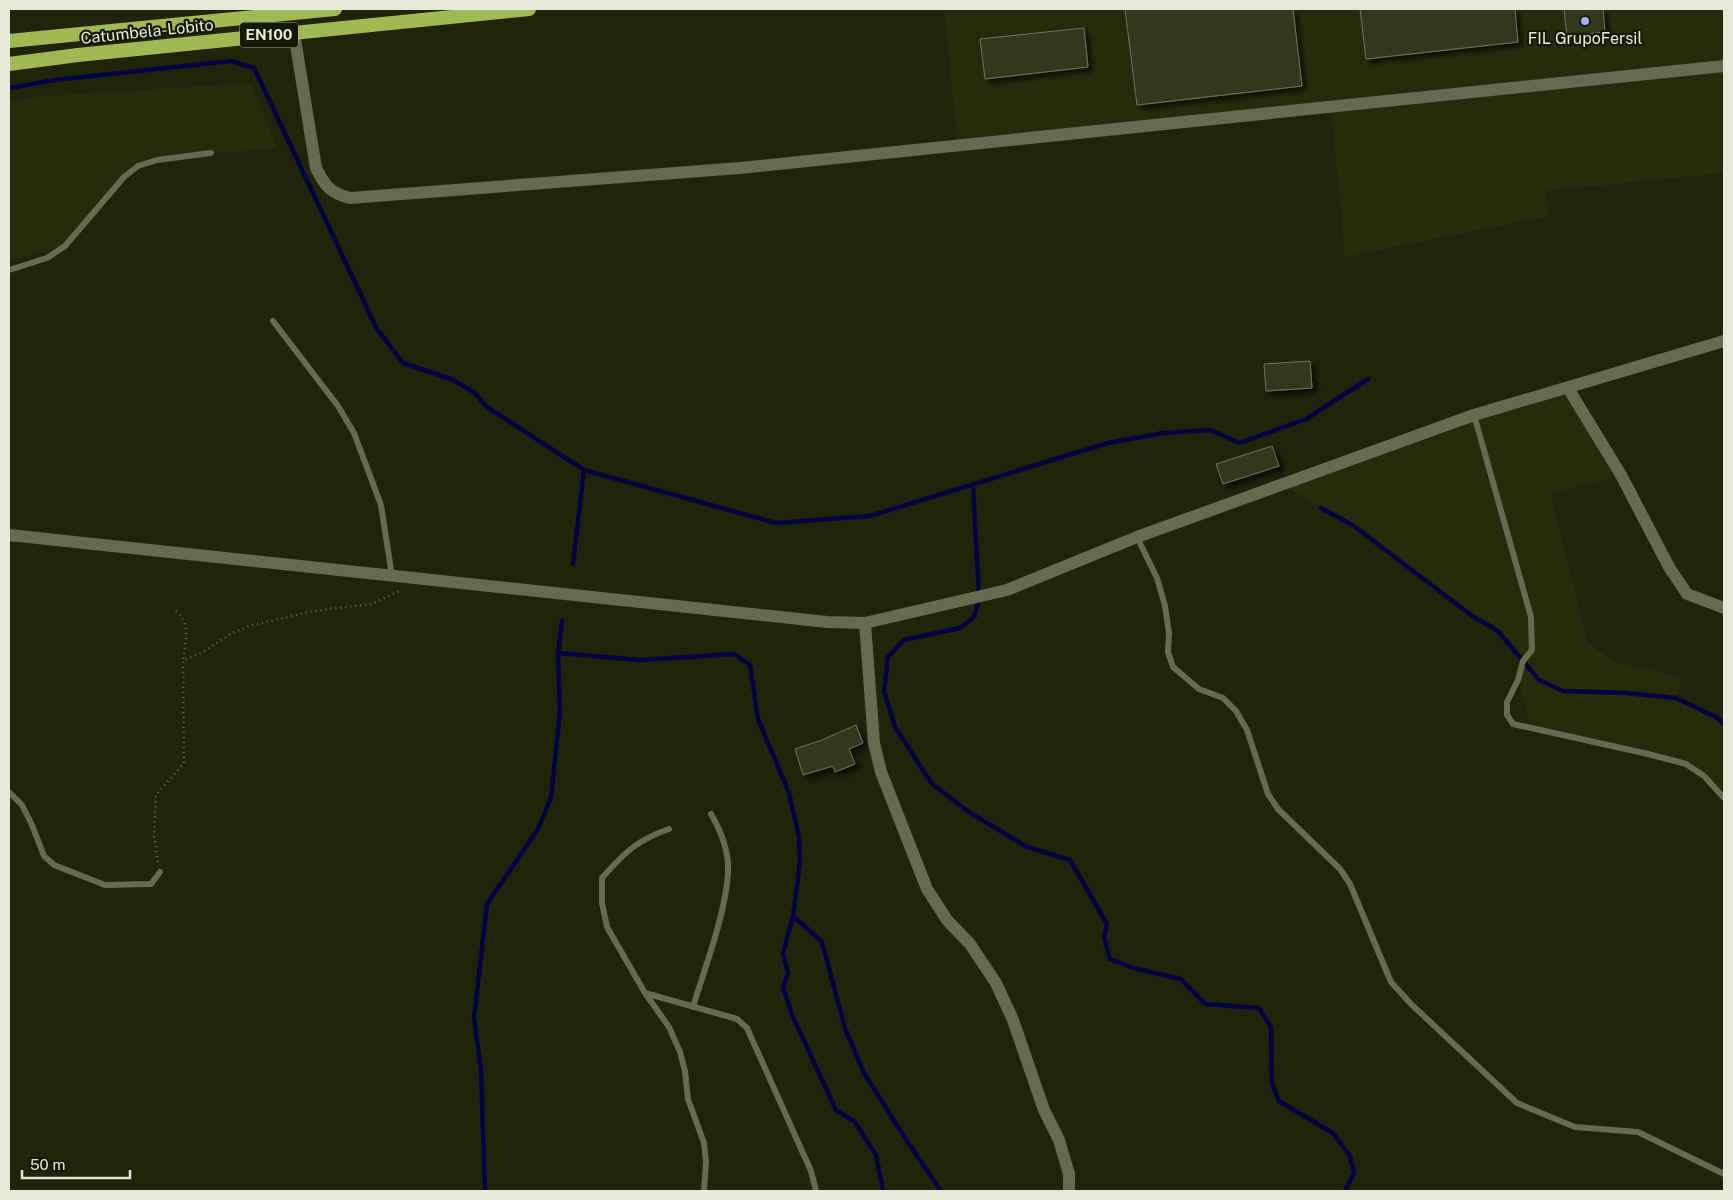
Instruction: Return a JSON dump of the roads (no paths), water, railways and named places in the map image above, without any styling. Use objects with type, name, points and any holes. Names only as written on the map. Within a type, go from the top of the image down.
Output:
[{"type":"highway","name":"Catumbela-Lobito","points":[[9,41],[335,9]]},
{"type":"highway","name":"Catumbela-Lobito","points":[[9,64],[529,9]]},
{"type":"street","points":[[294,33],[316,168],[330,190],[340,196],[350,198],[740,168],[1724,66]]},
{"type":"street","points":[[9,535],[827,622],[865,623],[1007,590],[1137,537],[1474,415],[1724,341]]},
{"type":"street","points":[[1568,388],[1622,475],[1669,568],[1687,594],[1724,608]]},
{"type":"street","points":[[865,623],[874,743],[881,772],[927,888],[947,920],[970,944],[991,976],[1013,1020],[1044,1110],[1059,1140],[1069,1174],[1070,1191]]},
{"type":"lane","points":[[9,270],[47,258],[65,246],[124,177],[138,166],[157,160],[211,153]]},
{"type":"lane","points":[[273,321],[338,406],[354,433],[381,505],[392,576]]},
{"type":"lane","points":[[1474,415],[1531,617],[1532,650],[1524,662],[1518,680],[1507,702],[1507,715],[1513,724],[1686,764],[1704,776],[1724,798]]},
{"type":"lane","points":[[1137,537],[1157,578],[1165,606],[1169,633],[1168,652],[1173,667],[1199,689],[1224,698],[1236,710],[1247,730],[1268,794],[1278,808],[1340,869],[1350,884],[1391,982],[1411,1004],[1517,1103],[1575,1127],[1638,1132],[1724,1174]]},
{"type":"lane","points":[[9,792],[22,805],[44,856],[54,865],[105,885],[151,884],[160,872]]},
{"type":"lane","points":[[693,1007],[719,920],[728,871],[725,847],[719,828],[711,814]]},
{"type":"lane","points":[[669,829],[638,842],[619,858],[602,878],[602,903],[606,927],[645,993],[669,1027],[680,1052],[685,1071],[688,1100],[704,1143],[706,1162],[704,1191]]},
{"type":"lane","points":[[645,993],[737,1019],[747,1028],[811,1171],[816,1191]]},
{"type":"waterway","points":[[9,88],[55,80],[231,61],[254,68],[377,329],[403,363],[451,379],[474,392],[487,407],[584,470],[776,523],[870,516],[1108,443],[1163,433],[1210,430],[1240,443],[1306,419],[1368,379]]},
{"type":"waterway","points":[[573,564],[584,470]]},
{"type":"waterway","points":[[973,484],[979,597],[975,616],[960,628],[904,640],[888,657],[884,691],[895,727],[932,784],[969,812],[1027,847],[1070,860],[1107,924],[1104,938],[1110,959],[1133,968],[1181,979],[1205,1004],[1259,1008],[1271,1027],[1272,1084],[1279,1101],[1333,1133],[1350,1156],[1354,1173],[1345,1191]]},
{"type":"waterway","points":[[1321,508],[1354,526],[1471,615],[1498,631],[1539,680],[1563,691],[1626,693],[1676,698],[1716,717],[1724,724]]},
{"type":"waterway","points":[[485,1191],[481,1070],[474,1018],[487,904],[538,829],[551,798],[560,712],[558,653],[562,621]]},
{"type":"waterway","points":[[558,653],[640,660],[734,654],[750,665],[758,719],[789,793],[799,837],[800,862],[793,916],[783,953],[788,974],[783,987],[793,1017],[836,1110],[855,1122],[876,1155],[883,1191]]},
{"type":"waterway","points":[[793,916],[822,942],[845,1028],[864,1073],[941,1191]]},
{"type":"place","name":"FIL GrupoFersil","points":[[1585,21]]}]
